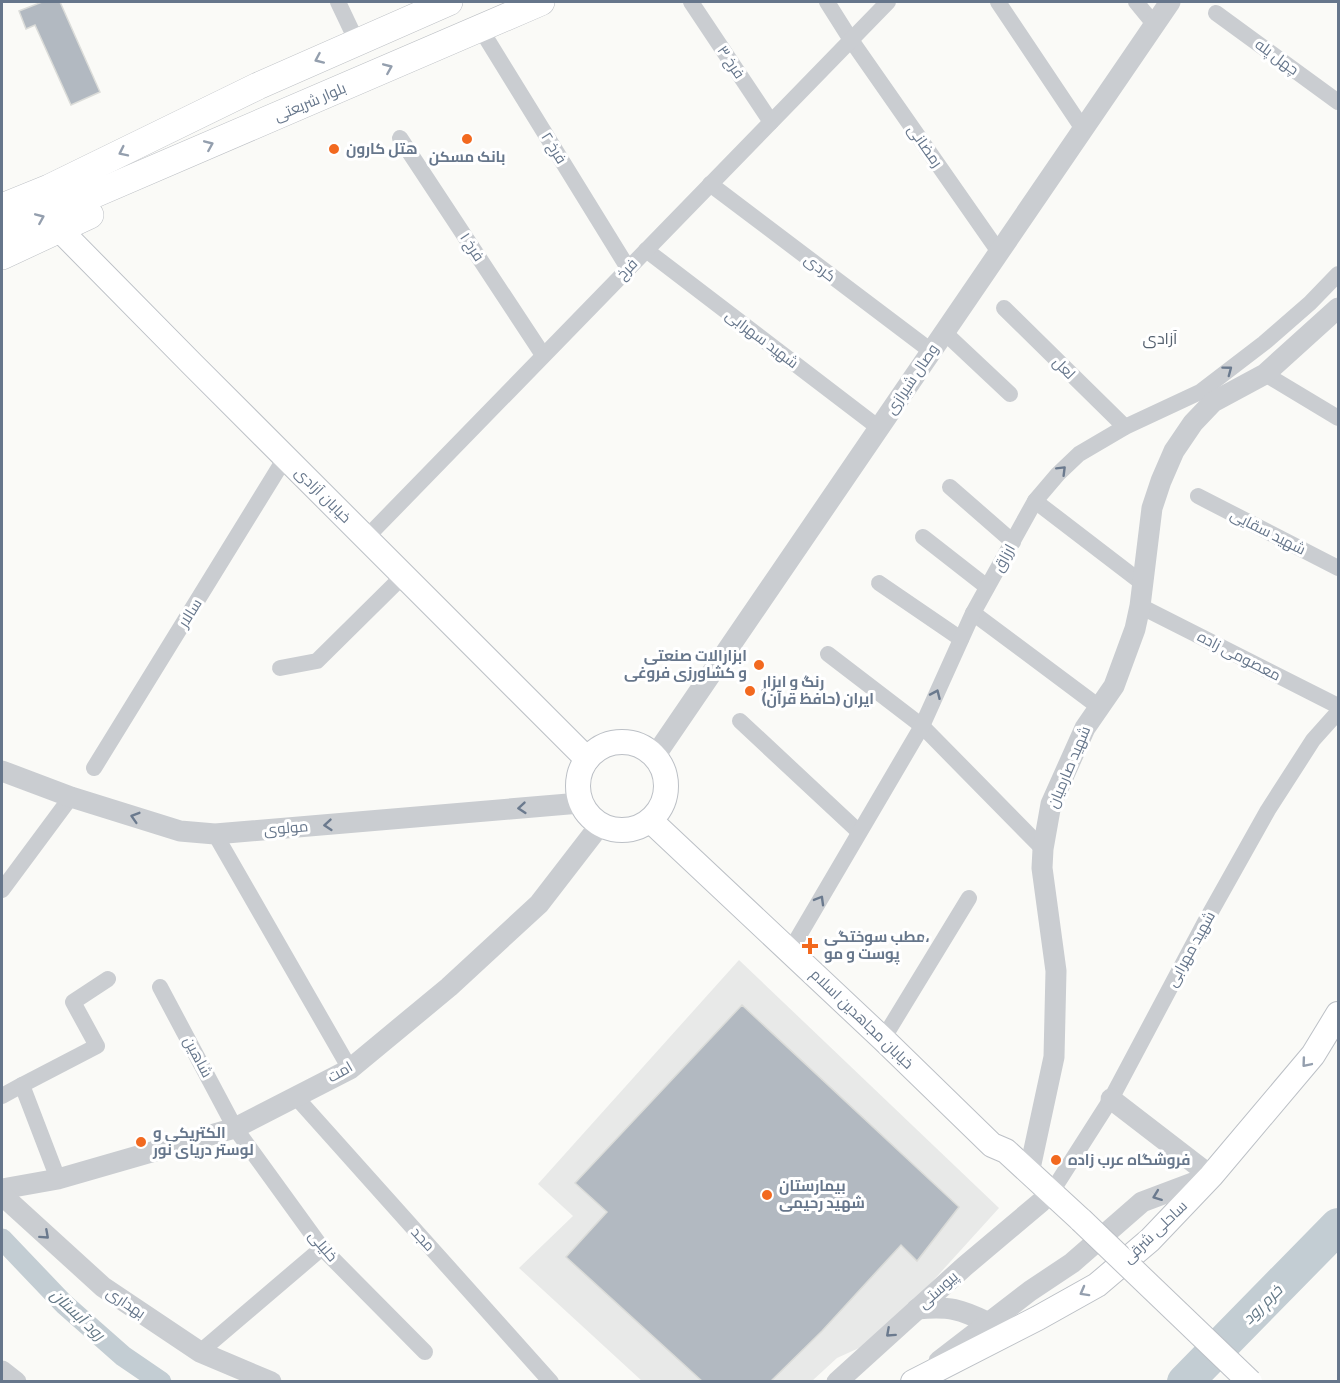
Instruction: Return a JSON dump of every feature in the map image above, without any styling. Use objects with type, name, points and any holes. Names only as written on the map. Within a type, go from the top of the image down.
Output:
[{"type":"main road","points":[[5,201],[49,188],[258,86],[449,2]]},
{"type":"main road","name":"بلوار شریعتی","points":[[2,234],[541,2]]},
{"type":"main road","points":[[2,256],[125,197],[183,157]]},
{"type":"main road","name":"خیابان آزادی","points":[[60,230],[586,759]]},
{"type":"main road","points":[[628,742],[642,747],[655,756],[663,768],[666,782],[665,796],[660,810],[651,821],[639,828],[626,831],[612,830],[600,825],[588,815],[580,803],[577,788],[579,772],[586,759],[598,749],[612,743],[628,742]]},
{"type":"main road","name":"خیابان مجاهدین اسلام","points":[[651,821],[992,1145],[1006,1151],[1029,1173],[1046,1197]]},
{"type":"main road","name":"ساحلی شرقی","points":[[913,1382],[1097,1285],[1150,1240],[1211,1176],[1313,1055],[1338,1014]]},
{"type":"main road","name":"خیابان مجاهدین اسلام","points":[[992,1145],[997,1161],[1046,1197],[1250,1382]]},
{"type":"main road","name":"خیابان مجاهدین اسلام","points":[[1076,1225],[1230,1382]]},
{"type":"street","points":[[338,2],[357,42]]},
{"type":"street","name":"فرخ ۳","points":[[691,2],[771,122]]},
{"type":"street","name":"رمضانی","points":[[827,2],[999,252]]},
{"type":"street","name":"فرخ","points":[[366,537],[888,2]]},
{"type":"street","points":[[998,2],[1083,129]]},
{"type":"street","points":[[1136,2],[1154,24]]},
{"type":"street","name":"وصال شیرازی","points":[[655,756],[1170,2]]},
{"type":"street","name":"چهل پله","points":[[1216,13],[1338,102]]},
{"type":"street","name":"فرخ ۲","points":[[480,28],[628,268]]},
{"type":"street","name":"فرخ ۱","points":[[400,138],[543,355]]},
{"type":"street","name":"کردی","points":[[710,184],[931,351]]},
{"type":"street","name":"شهید سهرابی","points":[[646,250],[879,428]]},
{"type":"street","name":"ارزاق","points":[[790,951],[921,726],[973,613],[1035,501],[1079,454],[1125,427],[1200,392],[1264,343],[1310,303],[1338,274]]},
{"type":"street","name":"لعل","points":[[1004,308],[1125,427]]},
{"type":"street","name":"شهید صارمیان","points":[[1029,1173],[1054,1057],[1056,971],[1042,868],[1051,804],[1085,728],[1114,686],[1135,629],[1152,508],[1161,481],[1174,451],[1193,423],[1213,402],[1265,374],[1338,308]]},
{"type":"street","points":[[944,332],[1010,394]]},
{"type":"street","points":[[1265,374],[1338,418]]},
{"type":"street","name":"سالار","points":[[94,768],[285,458]]},
{"type":"street","points":[[950,487],[1013,542]]},
{"type":"street","name":"شهید سقایی","points":[[1198,496],[1338,568]]},
{"type":"street","points":[[1035,501],[1142,583]]},
{"type":"street","points":[[923,537],[987,587]]},
{"type":"street","points":[[280,668],[317,661],[404,575]]},
{"type":"street","points":[[879,584],[961,639]]},
{"type":"street","name":"معصومی زاده","points":[[1140,606],[1338,706]]},
{"type":"street","points":[[973,613],[1099,707]]},
{"type":"street","points":[[828,654],[921,726],[1043,849]]},
{"type":"street","name":"شهید مهرابی","points":[[1046,1197],[1111,1099],[1179,970],[1268,810],[1314,740],[1338,712]]},
{"type":"street","points":[[740,721],[859,832]]},
{"type":"street","name":"مولوی","points":[[2,771],[71,797],[180,831],[215,834],[580,803]]},
{"type":"street","points":[[2,890],[71,797]]},
{"type":"street","name":"امت","points":[[2,1189],[58,1179],[235,1128],[350,1069],[449,987],[539,904],[600,825]]},
{"type":"street","points":[[215,834],[350,1069]]},
{"type":"street","points":[[883,1039],[969,898]]},
{"type":"street","points":[[2,1096],[97,1046],[73,1002],[108,979]]},
{"type":"street","name":"شاهین","points":[[160,987],[235,1128]]},
{"type":"street","points":[[22,1085],[58,1179]]},
{"type":"street","name":"مجد","points":[[295,1096],[551,1382]]},
{"type":"street","points":[[1111,1099],[1211,1176]]},
{"type":"street","name":"خلیلی","points":[[235,1128],[322,1248],[425,1352]]},
{"type":"street","points":[[913,1382],[1030,1290],[1072,1263],[1142,1202],[1211,1176]]},
{"type":"street","name":"بهداری","points":[[2,1195],[103,1287],[200,1352],[271,1382]]},
{"type":"street","name":"پیوستی","points":[[837,1382],[965,1266],[1046,1197]]},
{"type":"street","points":[[200,1352],[322,1248]]},
{"type":"street","points":[[962,1310],[959,1296],[965,1266]]},
{"type":"street","points":[[917,1309],[939,1307],[962,1310],[989,1323]]},
{"type":"street","points":[[2,1371],[16,1382]]},
{"type":"shaded area","name":"بیمارستان شهید رحیمی","points":[[739,960],[999,1208],[901,1316],[859,1348],[837,1358],[812,1381],[642,1381],[519,1268],[573,1216],[538,1184]]},
{"type":"building","points":[[42,2],[60,2],[100,92],[71,105],[35,25],[26,29],[19,11]]},
{"type":"building","name":"بیمارستان شهید رحیمی","points":[[742,1005],[959,1207],[917,1261],[901,1245],[822,1331],[770,1382],[703,1382],[566,1257],[607,1212],[575,1183]]},
{"type":"waterway","name":"خرم رود","points":[[1185,1382],[1338,1226]]},
{"type":"waterway","name":"رود آبستان","points":[[2,1239],[64,1304],[123,1356],[161,1382]]},
{"type":"place","name":"بانک مسکن","points":[[467,139]]},
{"type":"place","name":"هتل کارون","points":[[334,149]]},
{"type":"place","name":"ابزارالات صنعتی و کشاورزی فروغی","points":[[759,665]]},
{"type":"place","name":"رنگ و ابزار ایران (حافظ قرآن)","points":[[750,691]]},
{"type":"place","name":"مطب سوختگی، پوست و مو","points":[[810,946]]},
{"type":"place","name":"الکتریکی و لوستر دریای نور","points":[[141,1142]]},
{"type":"place","name":"فروشگاه عرب زاده","points":[[1056,1160]]},
{"type":"place","name":"بیمارستان شهید رحیمی","points":[[767,1195]]},
{"type":"district","name":"آزادی","points":[[1160,338]]}]
